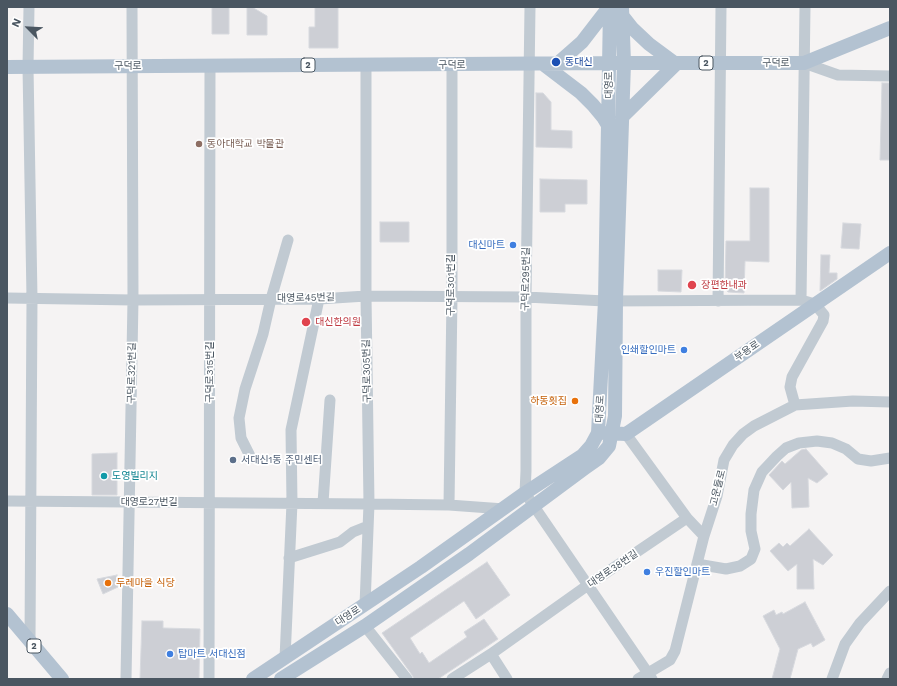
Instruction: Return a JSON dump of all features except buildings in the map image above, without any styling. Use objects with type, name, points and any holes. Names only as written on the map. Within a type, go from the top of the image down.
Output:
[{"type":"main road","points":[[557,64],[616,9],[632,28],[649,44],[676,64],[622,117]]},
{"type":"main road","name":"대영로","points":[[281,679],[365,626],[438,576],[598,458],[609,446],[612,433],[609,63],[616,9]]},
{"type":"main road","name":"대영로","points":[[611,301],[624,63],[616,9]]},
{"type":"main road","name":"구덕로","points":[[7,67],[804,63],[890,28]]},
{"type":"main road","points":[[536,64],[589,101],[609,127]]},
{"type":"main road","name":"부용로","points":[[612,433],[816,304],[890,253]]},
{"type":"main road","name":"대영로","points":[[253,679],[365,605],[525,493],[583,455],[591,446],[612,433]]},
{"type":"main road","name":"2","points":[[10,623],[30,641],[62,679]]},
{"type":"street","points":[[29,7],[28,67],[32,298],[30,641]]},
{"type":"street","name":"구덕로321번길","points":[[126,679],[133,300],[131,66],[132,7]]},
{"type":"street","name":"구덕로295번길","points":[[525,493],[526,297],[536,64],[530,7]]},
{"type":"street","points":[[718,301],[721,7]]},
{"type":"street","points":[[801,300],[805,7]]},
{"type":"street","points":[[804,63],[838,75],[890,76]]},
{"type":"street","name":"구덕로305번길","points":[[365,605],[369,504],[366,296],[366,65]]},
{"type":"street","name":"구덕로301번길","points":[[449,505],[452,298],[452,65]]},
{"type":"street","name":"구덕로315번길","points":[[209,679],[210,66]]},
{"type":"street","points":[[251,458],[241,438],[239,418],[245,389],[263,334],[271,299],[288,240]]},
{"type":"street","name":"대영로45번길","points":[[7,298],[210,300],[319,299],[366,296],[452,298],[526,297],[611,301],[801,300],[816,304]]},
{"type":"street","points":[[284,658],[292,503],[291,430],[319,299]]},
{"type":"street","points":[[795,405],[790,387],[792,377],[824,315],[816,304]]},
{"type":"street","points":[[323,503],[330,400]]},
{"type":"street","name":"고운들로","points":[[646,677],[670,660],[675,651],[704,536],[717,496],[724,460],[733,445],[743,434],[754,426],[795,405],[853,401],[890,402]]},
{"type":"street","points":[[612,433],[704,536]]},
{"type":"street","points":[[697,564],[726,569],[740,566],[751,559],[755,549],[750,531],[754,490],[762,472],[786,448],[799,443],[817,441],[832,443],[846,449],[858,459],[871,461],[890,458]]},
{"type":"street","points":[[525,493],[588,586],[646,677]]},
{"type":"street","name":"대영로27번길","points":[[7,501],[449,505],[504,509]]},
{"type":"street","name":"대영로38번길","points":[[452,679],[491,654],[687,518]]},
{"type":"street","points":[[289,558],[340,542],[353,532],[368,526]]},
{"type":"street","points":[[832,679],[846,644],[860,623],[890,591]]},
{"type":"street","points":[[365,626],[407,679]]},
{"type":"street","points":[[491,654],[507,679]]},
{"type":"street","points":[[887,679],[890,673]]},
{"type":"place","name":"동대신","points":[[556,62]]},
{"type":"place","name":"동아대학교 박물관","points":[[199,144]]},
{"type":"place","name":"대신마트","points":[[513,245]]},
{"type":"place","name":"장편한내과","points":[[692,285]]},
{"type":"place","name":"대신한의원","points":[[306,322]]},
{"type":"place","name":"인쇄할인마트","points":[[684,350]]},
{"type":"place","name":"하동횟집","points":[[575,401]]},
{"type":"place","name":"서대신1동 주민센터","points":[[233,460]]},
{"type":"place","name":"도영빌리지","points":[[104,476]]},
{"type":"place","name":"우진할인마트","points":[[647,572]]},
{"type":"place","name":"두레마을 식당","points":[[108,583]]},
{"type":"place","name":"탑마트 서대신점","points":[[170,654]]}]
